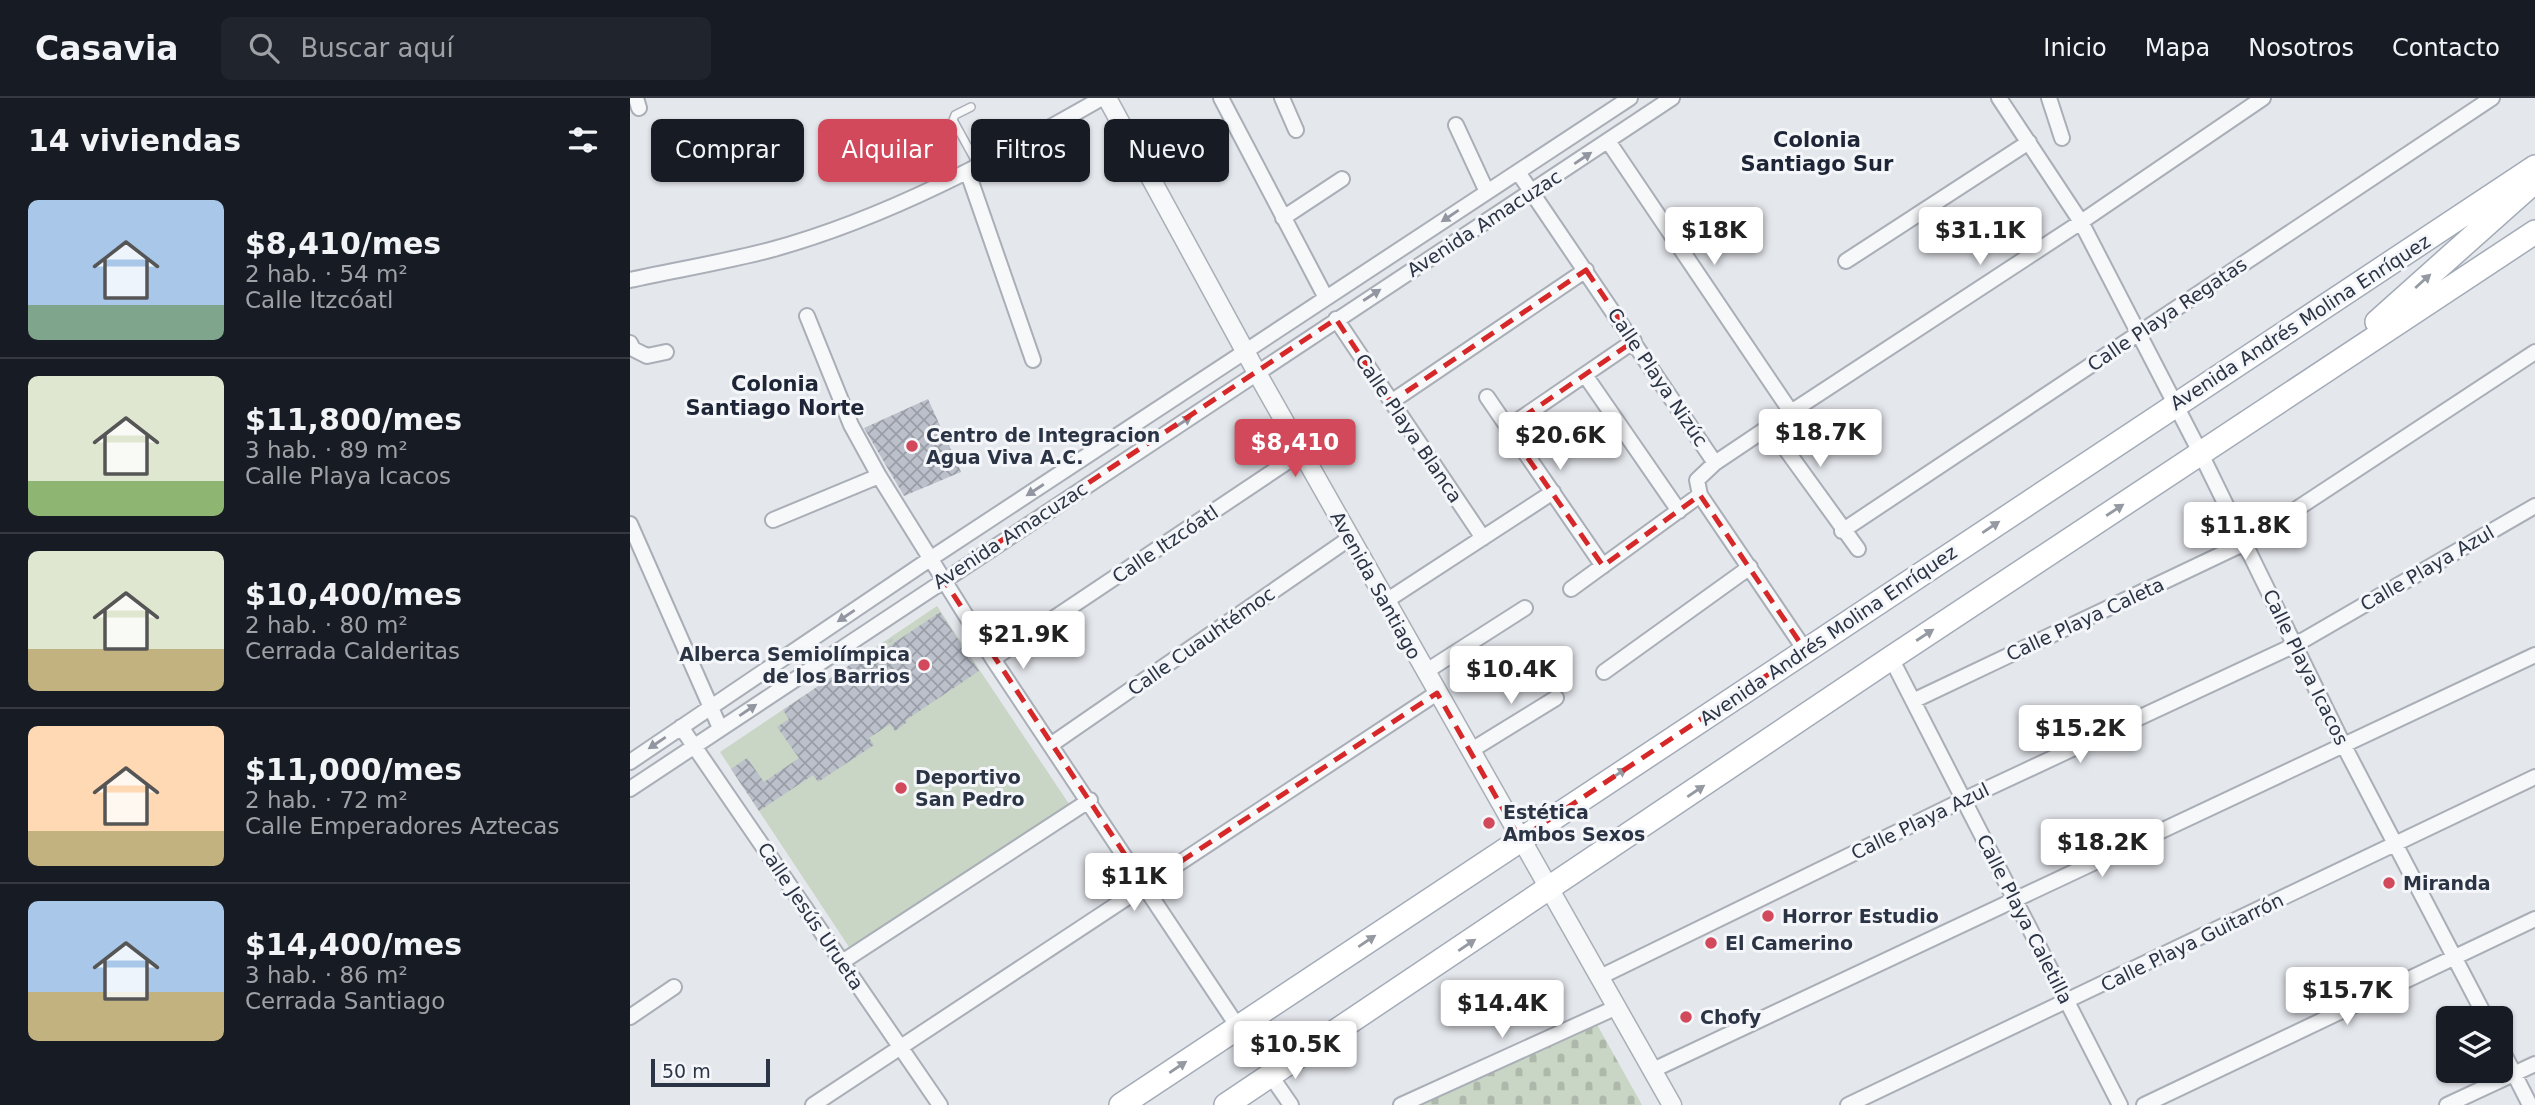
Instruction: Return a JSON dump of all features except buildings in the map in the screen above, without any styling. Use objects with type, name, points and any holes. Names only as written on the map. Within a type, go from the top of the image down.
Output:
[{"type":"main road","name":"Avenida Andrés Molina Enríquez","points":[[1121,1105],[2535,167]]},
{"type":"main road","points":[[2318,376],[2535,181]]},
{"type":"main road","points":[[1226,1105],[1891,658],[2535,232]]},
{"type":"street","points":[[1067,119],[1105,98]]},
{"type":"street","name":"Avenida Santiago","points":[[1105,98],[1256,373],[1672,1105]]},
{"type":"street","points":[[1221,98],[1326,299]]},
{"type":"street","points":[[1282,98],[1296,130]]},
{"type":"street","name":"Avenida Amacuzac","points":[[630,762],[930,559],[1630,98]]},
{"type":"street","name":"Avenida Amacuzac","points":[[630,789],[1672,98]]},
{"type":"street","name":"Calle Playa Icacos","points":[[1999,98],[2081,222],[2201,454],[2344,746],[2480,1006]]},
{"type":"street","points":[[2049,98],[2062,138]]},
{"type":"street","points":[[1716,463],[2081,222],[2263,98]]},
{"type":"street","name":"Calle Playa Regatas","points":[[1842,531],[2492,98]]},
{"type":"street","points":[[1456,125],[1487,192]]},
{"type":"street","points":[[1608,141],[1791,412]]},
{"type":"street","points":[[1846,261],[2029,142]]},
{"type":"street","points":[[630,280],[769,250],[818,235],[971,171]]},
{"type":"street","name":"Calle Playa Nizúc","points":[[1518,172],[1716,463],[1697,480],[1700,495]]},
{"type":"street","points":[[1283,218],[1342,179]]},
{"type":"street","points":[[978,182],[1033,360]]},
{"type":"street","points":[[1391,402],[1586,270]]},
{"type":"street","points":[[807,316],[851,425],[879,476],[993,659],[1090,800],[1238,1027]]},
{"type":"street","name":"Calle Playa Blanca","points":[[1336,319],[1483,538]]},
{"type":"street","points":[[1507,428],[1634,341]]},
{"type":"street","points":[[630,343],[633,349],[647,356],[666,352]]},
{"type":"street","name":"Calle Playa Caleta","points":[[1914,700],[2245,543],[2535,352]]},
{"type":"street","points":[[1585,375],[1679,511]]},
{"type":"street","points":[[1487,397],[1602,566]]},
{"type":"street","points":[[1769,426],[1842,531],[1858,549]]},
{"type":"street","name":"Calle Itzcóatl","points":[[993,659],[1301,452]]},
{"type":"street","points":[[773,520],[879,476]]},
{"type":"street","points":[[1386,601],[1553,492]]},
{"type":"street","points":[[1571,589],[1700,495],[1805,650]]},
{"type":"street","name":"Calle Playa Azul","points":[[1600,976],[1965,799],[2295,645],[2535,506]]},
{"type":"street","points":[[630,524],[720,728]]},
{"type":"street","name":"Calle Cuauhtémoc","points":[[1052,744],[1350,538]]},
{"type":"street","points":[[1604,672],[1749,567]]},
{"type":"street","points":[[1425,672],[1525,608]]},
{"type":"street","points":[[1653,1070],[2535,655]]},
{"type":"street","name":"Calle Playa Caletilla","points":[[1891,658],[2120,1105]]},
{"type":"street","points":[[813,1105],[1437,693]]},
{"type":"street","points":[[1470,751],[1556,698]]},
{"type":"street","name":"Calle Jesús Urueta","points":[[681,727],[940,1105]]},
{"type":"street","name":"Calle Playa Guitarrón","points":[[1848,1105],[2535,777]]},
{"type":"street","points":[[842,962],[1090,800]]},
{"type":"street","points":[[2144,1105],[2535,919]]},
{"type":"street","points":[[630,1017],[674,987]]},
{"type":"street","points":[[1401,1105],[1617,1007]]},
{"type":"street","points":[[2447,1105],[2535,1064]]},
{"type":"street","points":[[2514,1074],[2530,1105]]},
{"type":"street","points":[[1271,1076],[1291,1105]]},
{"type":"lane","points":[[971,107],[955,115],[953,120],[971,163]]},
{"type":"path","points":[[873,650],[874,652],[895,638],[897,641]]},
{"type":"highlighted area","points":[[1586,270],[1634,341],[1507,428],[1603,566],[1700,495],[1805,650],[1520,839],[1437,693],[1145,885],[943,579],[1336,319],[1391,402]]},
{"type":"green space","name":"Deportivo San Pedro","points":[[937,606],[1071,807],[851,950],[720,752]]},
{"type":"green space","points":[[1595,1021],[1642,1105],[1410,1105]]},
{"type":"place","name":"Centro de Integracion Agua Viva A.C.","points":[[912,446]]},
{"type":"place","name":"Alberca Semiolímpica de los Barrios","points":[[924,665]]},
{"type":"place","name":"Deportivo San Pedro","points":[[901,788]]},
{"type":"place","name":"Estética Ambos Sexos","points":[[1489,823]]},
{"type":"place","name":"Miranda","points":[[2389,883]]},
{"type":"place","name":"Horror Estudio","points":[[1768,916]]},
{"type":"place","name":"El Camerino","points":[[1711,943]]},
{"type":"place","name":"Chofy","points":[[1686,1017]]},
{"type":"district","name":"Colonia Santiago Sur","points":[[1817,152]]},
{"type":"district","name":"Colonia Santiago Norte","points":[[775,396]]}]
